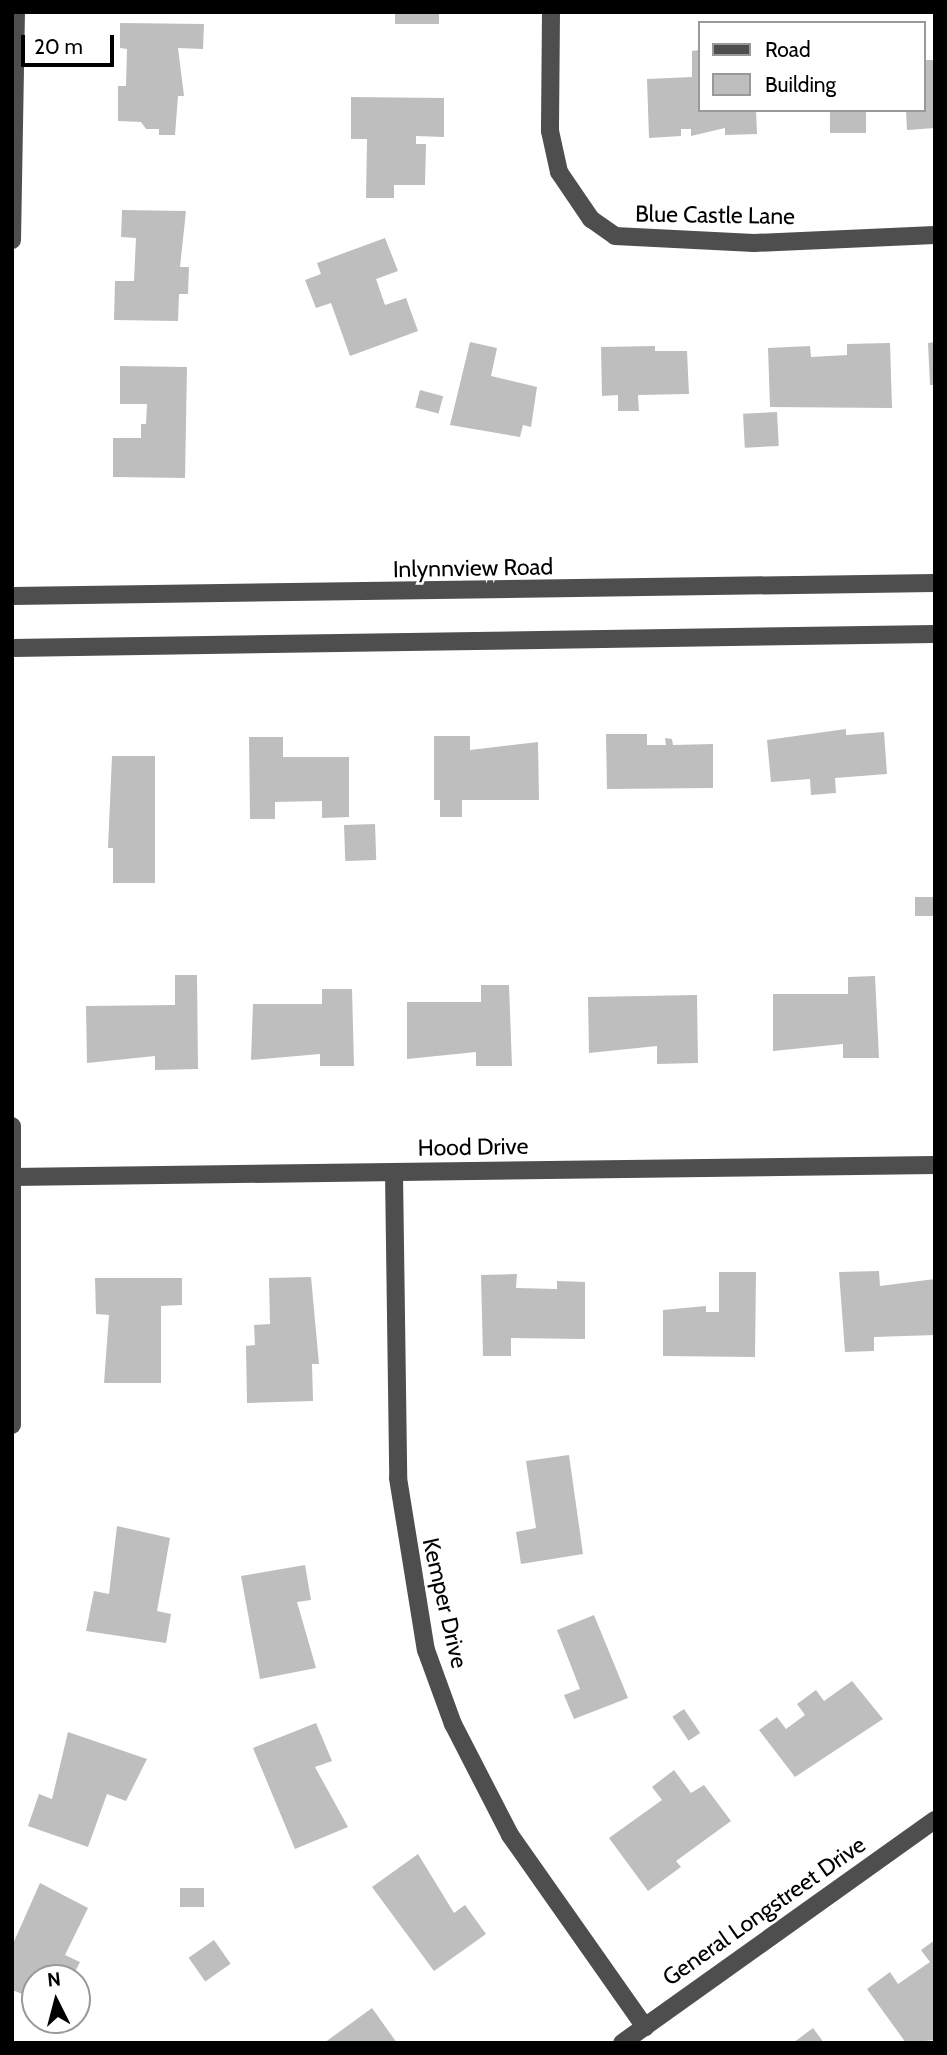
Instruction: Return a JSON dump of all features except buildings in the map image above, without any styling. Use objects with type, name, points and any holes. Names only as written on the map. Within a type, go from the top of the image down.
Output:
[{"type":"street","points":[[12,240],[16,12]]},
{"type":"street","name":"Blue Castle Lane","points":[[551,12],[550,131],[559,172],[591,219],[615,236],[754,243],[935,235]]},
{"type":"street","name":"Inlynnview Road","points":[[12,596],[935,583]]},
{"type":"street","points":[[12,648],[935,634]]},
{"type":"street","points":[[12,1126],[12,1425]]},
{"type":"street","name":"Hood Drive","points":[[13,1177],[935,1165]]},
{"type":"street","name":"Kemper Drive","points":[[394,1173],[398,1478],[426,1650],[453,1724],[510,1835],[645,2027]]},
{"type":"street","name":"General Longstreet Drive","points":[[622,2043],[935,1820]]}]
